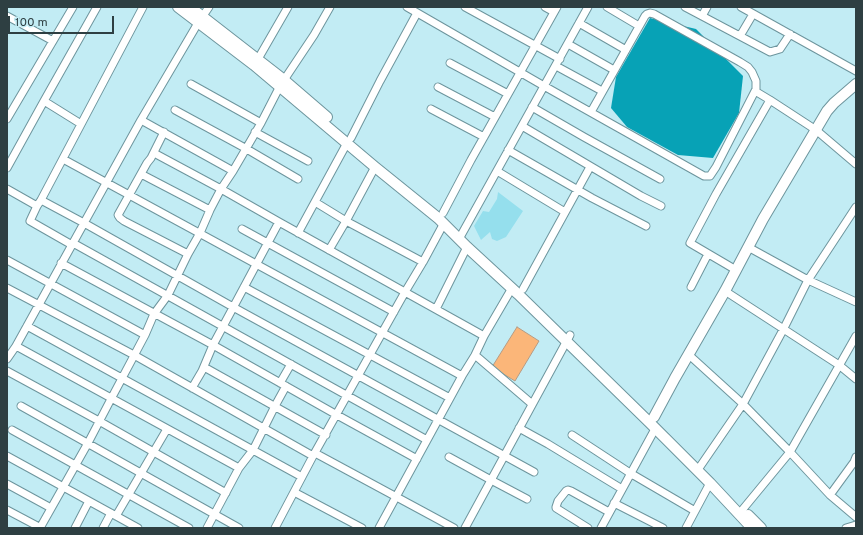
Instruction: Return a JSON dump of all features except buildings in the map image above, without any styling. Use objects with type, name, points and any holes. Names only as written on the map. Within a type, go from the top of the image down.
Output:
[{"type":"main road","points":[[178,7],[201,20],[258,59],[282,83],[349,141],[443,218],[460,236],[523,289],[655,429],[699,468],[715,479],[761,528]]},
{"type":"main road","points":[[190,7],[201,20],[254,65],[282,83]]},
{"type":"main road","points":[[654,417],[674,378],[748,247],[827,111],[856,84]]},
{"type":"main road","points":[[349,141],[375,167],[443,218]]},
{"type":"main road","points":[[460,236],[467,247],[569,338],[654,417],[699,468],[710,484],[752,528]]},
{"type":"street","points":[[7,119],[73,7]]},
{"type":"street","points":[[7,168],[98,7]]},
{"type":"street","points":[[143,7],[30,221],[168,295],[427,440]]},
{"type":"street","points":[[7,359],[16,346],[62,264],[141,120],[209,7]]},
{"type":"street","points":[[258,59],[288,7]]},
{"type":"street","points":[[7,510],[40,528],[88,444],[145,335],[154,314],[168,295],[221,189],[261,123],[282,83],[314,35],[330,7]]},
{"type":"street","points":[[407,7],[544,86],[704,176],[710,176],[756,89],[756,81],[748,67],[650,13],[647,14],[639,26],[591,112]]},
{"type":"street","points":[[465,7],[535,46],[560,58]]},
{"type":"street","points":[[275,528],[314,455],[423,262],[443,218],[484,137],[556,10],[545,7]]},
{"type":"street","points":[[460,236],[588,7]]},
{"type":"street","points":[[607,7],[639,26]]},
{"type":"street","points":[[685,7],[770,52],[780,49],[790,34]]},
{"type":"street","points":[[702,16],[707,7]]},
{"type":"street","points":[[741,7],[856,72]]},
{"type":"street","points":[[298,233],[417,13]]},
{"type":"street","points":[[740,36],[753,14]]},
{"type":"street","points":[[7,16],[53,41]]},
{"type":"street","points":[[579,23],[626,50]]},
{"type":"street","points":[[568,44],[614,70]]},
{"type":"street","points":[[450,63],[508,94]]},
{"type":"street","points":[[556,66],[602,91]]},
{"type":"street","points":[[191,84],[261,123]]},
{"type":"street","points":[[438,86],[495,117]]},
{"type":"street","points":[[755,91],[816,130],[856,164]]},
{"type":"street","points":[[736,270],[690,244],[716,194],[770,100]]},
{"type":"street","points":[[44,101],[81,124]]},
{"type":"street","points":[[532,107],[660,179]]},
{"type":"street","points":[[431,109],[484,137]]},
{"type":"street","points":[[175,110],[298,179]]},
{"type":"street","points":[[141,120],[233,171]]},
{"type":"street","points":[[522,126],[590,167],[661,206]]},
{"type":"street","points":[[164,132],[154,153],[118,215],[120,218],[188,254]]},
{"type":"street","points":[[255,132],[308,161]]},
{"type":"street","points":[[508,150],[578,190],[646,226]]},
{"type":"street","points":[[154,153],[484,336]]},
{"type":"street","points":[[63,159],[462,376]]},
{"type":"street","points":[[329,250],[375,167]]},
{"type":"street","points":[[523,289],[590,167]]},
{"type":"street","points":[[497,171],[565,212]]},
{"type":"street","points":[[141,174],[210,210]]},
{"type":"street","points":[[7,189],[84,223],[233,307],[534,472]]},
{"type":"street","points":[[315,202],[346,221],[423,262]]},
{"type":"street","points":[[699,468],[743,404],[808,280],[856,207]]},
{"type":"street","points":[[192,388],[204,367],[213,345],[279,222]]},
{"type":"street","points":[[242,229],[394,312]]},
{"type":"street","points":[[436,309],[467,247]]},
{"type":"street","points":[[748,247],[808,280],[856,302]]},
{"type":"street","points":[[690,286],[708,254]]},
{"type":"street","points":[[7,260],[145,335]]},
{"type":"street","points":[[62,264],[213,345],[336,416],[417,459]]},
{"type":"street","points":[[244,287],[450,398]]},
{"type":"street","points":[[7,288],[134,355],[314,455],[396,496],[454,528]]},
{"type":"street","points":[[379,528],[475,355],[484,336],[512,288]]},
{"type":"street","points":[[724,291],[839,365],[856,379]]},
{"type":"street","points":[[27,326],[302,477]]},
{"type":"street","points":[[743,509],[790,452],[856,336]]},
{"type":"street","points":[[465,528],[569,338]]},
{"type":"street","points":[[16,346],[239,468]]},
{"type":"street","points":[[688,354],[743,404],[830,495],[856,517]]},
{"type":"street","points":[[475,355],[532,404]]},
{"type":"street","points":[[207,528],[239,468],[253,450],[274,406],[291,364]]},
{"type":"street","points":[[204,367],[326,435]]},
{"type":"street","points":[[7,371],[226,493]]},
{"type":"street","points":[[21,406],[239,528]]},
{"type":"street","points":[[520,428],[622,489]]},
{"type":"street","points":[[103,528],[128,494],[167,429]]},
{"type":"street","points":[[600,528],[655,429]]},
{"type":"street","points":[[12,430],[189,528]]},
{"type":"street","points":[[572,435],[631,473],[695,511]]},
{"type":"street","points":[[7,456],[135,527]]},
{"type":"street","points":[[449,457],[527,499]]},
{"type":"street","points":[[830,495],[855,461]]},
{"type":"street","points":[[7,484],[51,508]]},
{"type":"street","points":[[686,528],[710,484]]},
{"type":"street","points":[[588,528],[556,508],[558,501],[566,491],[571,491],[609,512]]},
{"type":"street","points":[[294,492],[362,528]]},
{"type":"street","points":[[75,528],[89,501]]},
{"type":"street","points":[[614,504],[663,528]]},
{"type":"street","points":[[846,528],[856,524]]},
{"type":"shaded area","points":[[650,18],[696,29],[743,76],[739,113],[713,158],[678,155],[627,127],[611,108],[616,77]]},
{"type":"shaded area","points":[[498,192],[523,211],[506,237],[497,241],[492,239],[490,232],[481,240],[474,226],[483,211],[489,212],[497,199]]}]
